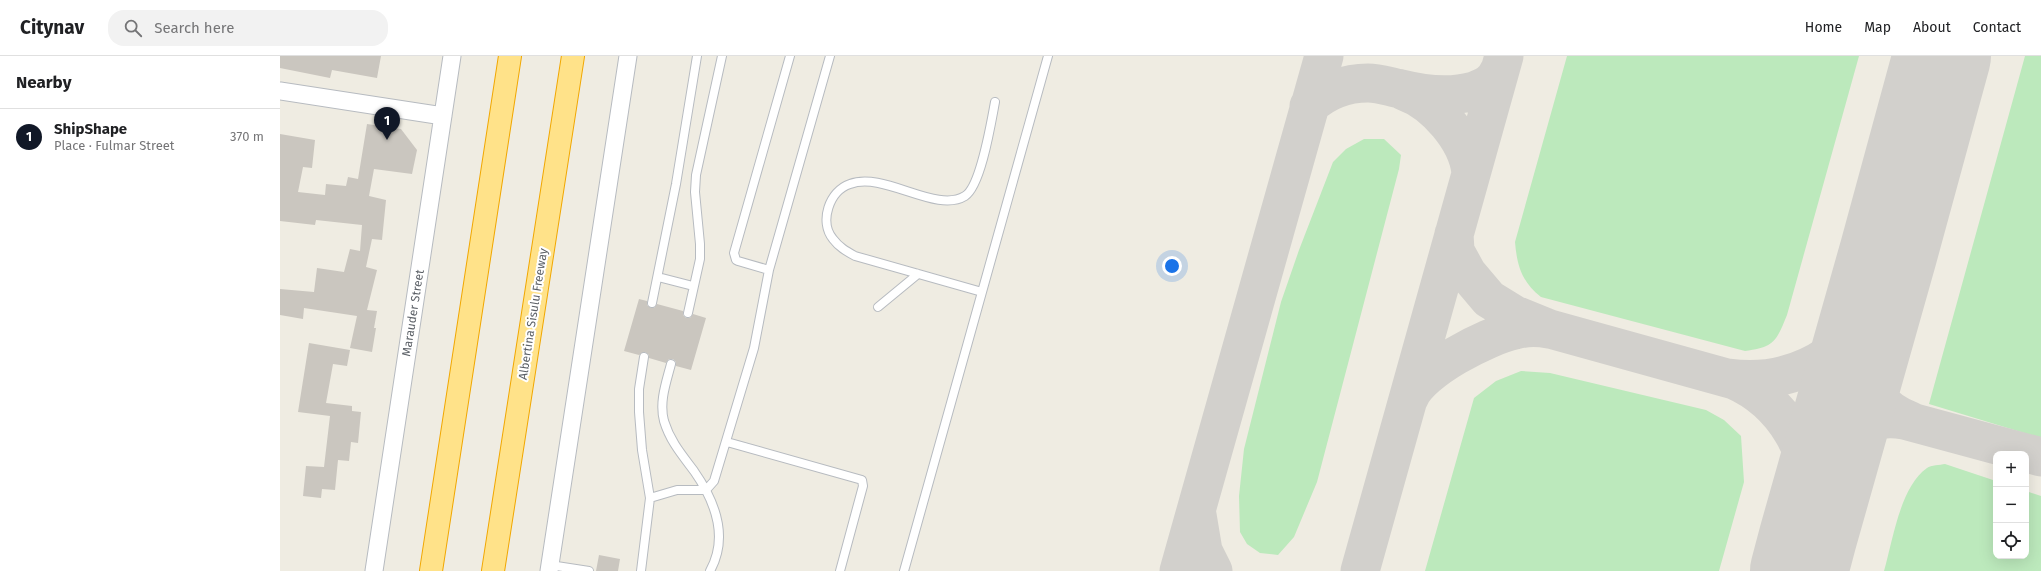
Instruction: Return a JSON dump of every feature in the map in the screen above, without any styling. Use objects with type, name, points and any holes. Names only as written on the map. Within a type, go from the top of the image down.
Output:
[{"type":"highway","points":[[431,571],[510,56]]},
{"type":"highway","name":"Albertina Sisulu Freeway","points":[[493,571],[573,56]]},
{"type":"street","name":"Marauder Street","points":[[374,571],[452,56]]},
{"type":"street","points":[[550,568],[628,56]]},
{"type":"street","points":[[280,91],[443,116]]},
{"type":"lane","points":[[652,303],[676,184],[697,56]]},
{"type":"lane","points":[[688,313],[700,259],[696,209],[696,175],[722,56]]},
{"type":"lane","points":[[769,270],[738,261],[736,260],[734,253],[790,56]]},
{"type":"lane","points":[[650,498],[677,490],[706,490],[714,481],[727,442],[754,348],[769,270],[830,56]]},
{"type":"lane","points":[[904,571],[1048,56]]},
{"type":"lane","points":[[982,292],[855,256],[842,249],[832,238],[827,225],[826,213],[830,202],[839,191],[849,184],[860,182],[880,183],[948,202],[965,196],[973,189],[978,174],[996,102]]},
{"type":"lane","points":[[878,307],[918,274]]},
{"type":"lane","points":[[658,276],[694,286]]},
{"type":"lane","points":[[641,571],[650,498],[640,424],[639,389],[644,357]]},
{"type":"lane","points":[[671,364],[664,388],[664,420],[669,435],[706,490],[718,518],[720,536],[717,556],[710,571]]},
{"type":"lane","points":[[727,442],[862,480],[864,486],[840,571]]},
{"type":"lane","points":[[550,568],[589,571]]},
{"type":"green space","points":[[1567,56],[1859,56],[1787,315],[1777,337],[1773,342],[1762,347],[1745,351],[1541,297],[1529,285],[1519,266],[1515,242]]},
{"type":"green space","points":[[2025,56],[2041,56],[2041,438],[1929,404]]},
{"type":"green space","points":[[1364,139],[1384,139],[1401,155],[1399,169],[1317,482],[1294,537],[1278,555],[1260,553],[1247,544],[1240,532],[1239,496],[1244,449],[1281,302],[1299,250],[1333,162],[1346,149]]},
{"type":"green space","points":[[1521,371],[1550,373],[1706,410],[1724,420],[1741,436],[1744,482],[1719,571],[1425,571],[1474,398],[1496,381]]},
{"type":"green space","points":[[1945,464],[1993,480],[1993,559],[2029,559],[2029,492],[2041,496],[2041,571],[1884,571],[1894,530],[1910,488],[1927,468]]},
{"type":"building","points":[[280,56],[381,56],[377,78],[332,70],[330,78],[280,68]]},
{"type":"building","points":[[367,124],[401,129],[417,150],[412,174],[374,169],[369,196],[386,200],[382,240],[372,239],[366,267],[377,270],[367,310],[377,311],[372,352],[350,348],[357,316],[304,308],[303,319],[280,315],[280,289],[314,292],[317,268],[344,272],[350,249],[360,251],[362,225],[316,220],[315,225],[280,221],[280,134],[315,140],[312,168],[303,167],[298,192],[325,195],[326,184],[346,186],[348,177],[358,179]]},
{"type":"building","points":[[639,299],[647,301],[647,305],[651,308],[654,308],[657,304],[683,311],[683,315],[686,318],[690,318],[693,314],[706,318],[691,370],[676,366],[676,362],[673,359],[669,359],[666,363],[649,358],[649,355],[645,352],[639,355],[624,351]]},
{"type":"building","points":[[309,343],[350,350],[347,366],[333,364],[326,403],[352,406],[352,411],[361,412],[358,443],[351,442],[349,461],[338,460],[335,490],[322,489],[321,498],[303,496],[306,466],[324,467],[330,416],[298,412]]},
{"type":"building","points":[[599,555],[620,559],[618,571],[596,571]]},
{"type":"taxiway","points":[[1179,571],[1324,56]]},
{"type":"taxiway","points":[[1360,571],[1504,56]]},
{"type":"taxiway","points":[[1309,106],[1329,92],[1344,86],[1360,83],[1376,84],[1437,95],[1465,93],[1474,91],[1489,84],[1495,79],[1499,71]]},
{"type":"taxiway","points":[[1404,91],[1416,96],[1438,113],[1457,135],[1469,160],[1471,173]]},
{"type":"taxiway","points":[[1728,378],[1749,380],[1789,374],[1808,367],[1826,357],[1842,344],[1856,329],[1878,288],[1900,213]]},
{"type":"taxiway","points":[[1454,234],[1455,251],[1467,273],[1489,299],[1515,315],[1550,329],[1734,380],[1752,390],[1768,402],[1781,416],[1792,432],[1808,468],[1812,508],[1810,527],[1803,560]]},
{"type":"taxiway","points":[[1874,308],[1867,332],[1863,356],[1866,378],[1870,388],[1883,404],[1901,417],[1911,421]]},
{"type":"taxiway","points":[[1409,398],[1426,376],[1456,356],[1488,339],[1519,329],[1549,329]]},
{"type":"taxiway","points":[[1817,510],[1828,476],[1843,445],[1853,432],[1867,424],[1883,419],[1904,420],[2041,457]]},
{"type":"taxiway","points":[[1197,515],[1203,551],[1213,571]]},
{"type":"runway","points":[[1799,571],[1942,56]]},
{"type":"place","name":"ShipShape","points":[[387,140]]}]
